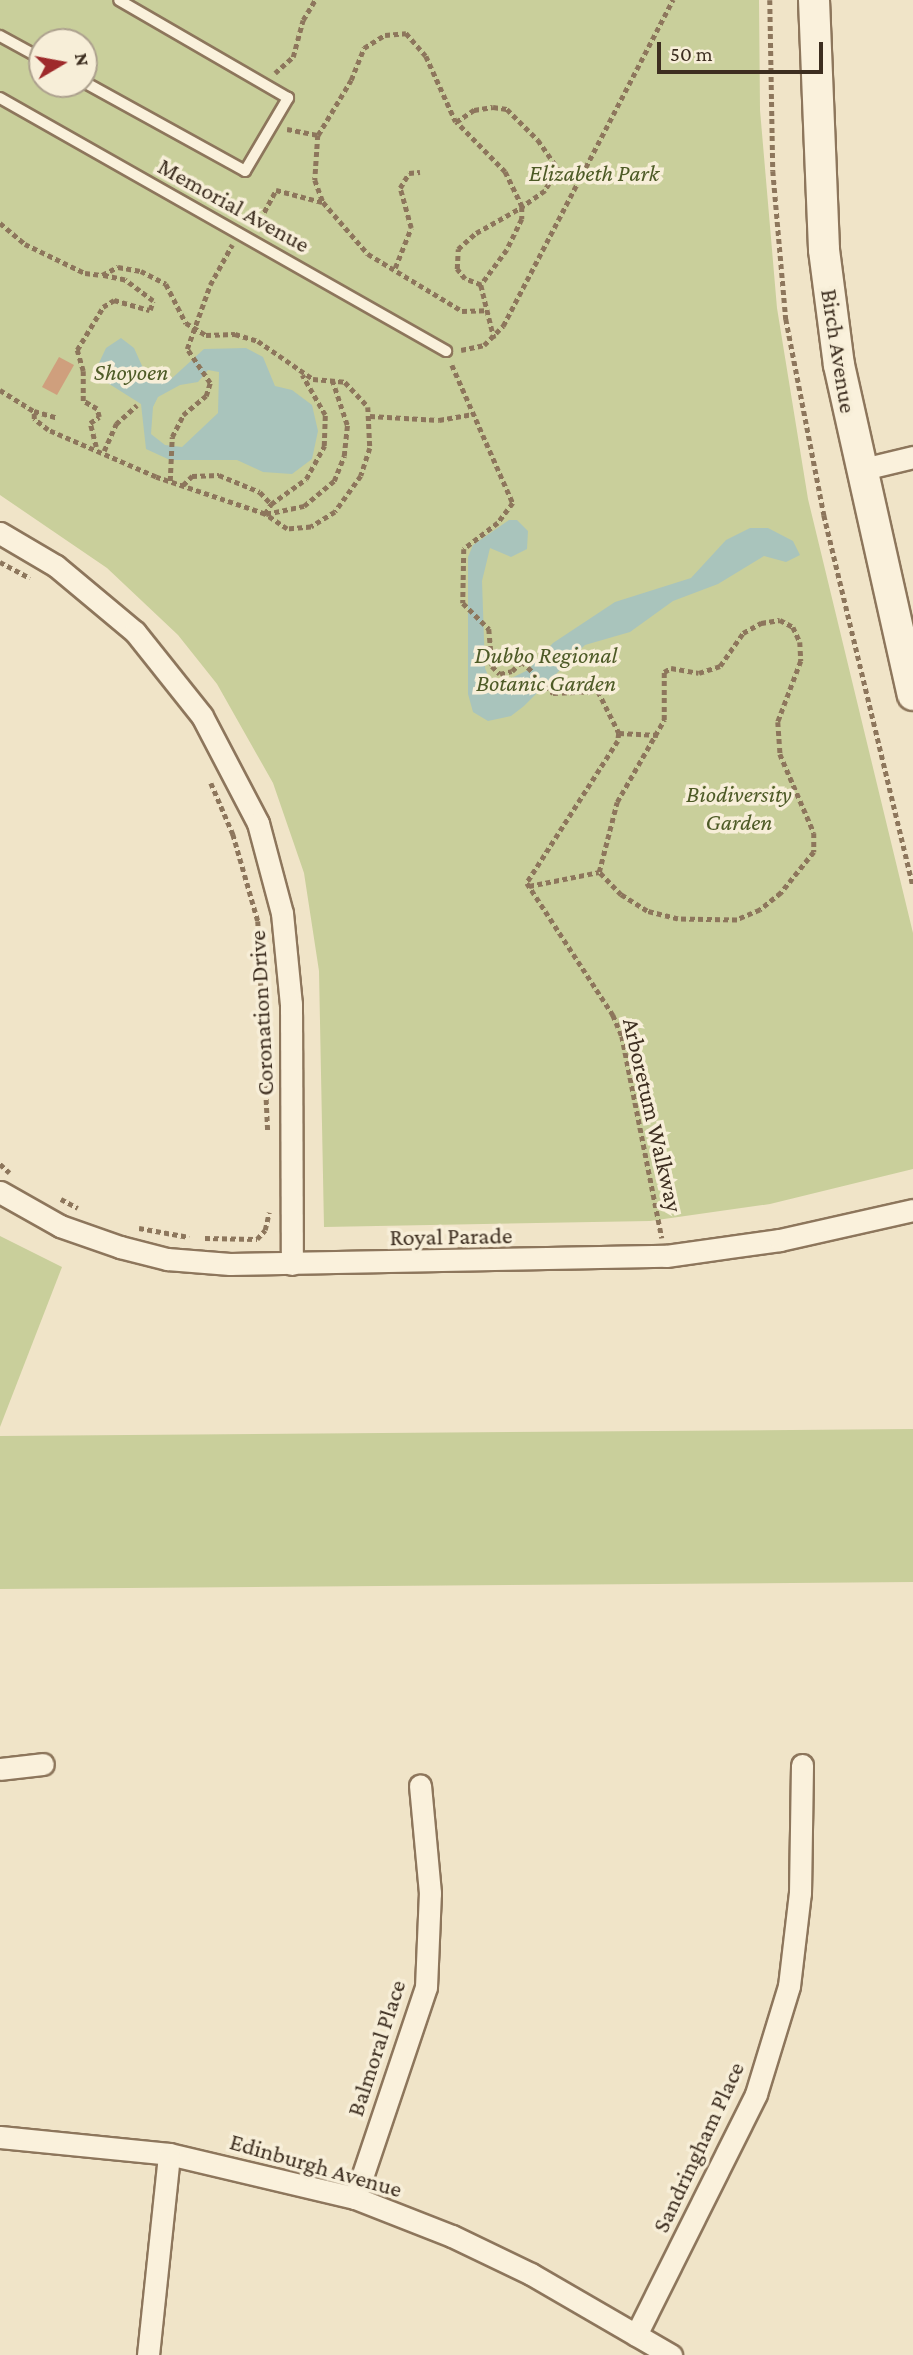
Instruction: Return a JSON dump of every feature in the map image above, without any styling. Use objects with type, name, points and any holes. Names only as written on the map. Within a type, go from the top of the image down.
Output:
[{"type":"street","name":"Birch Avenue","points":[[814,0],[824,250],[859,470],[913,695]]},
{"type":"street","points":[[859,470],[913,457]]},
{"type":"street","name":"Coronation Drive","points":[[0,533],[55,566],[135,632],[202,716],[258,823],[282,913],[291,1004],[292,1264]]},
{"type":"street","name":"Royal Parade","points":[[7,1184],[60,1226],[167,1259],[292,1264],[666,1256],[780,1240],[913,1210]]},
{"type":"street","points":[[0,1769],[43,1764]]},
{"type":"street","name":"Sandringham Place","points":[[636,2335],[756,2095],[789,1986],[800,1893],[802,1765]]},
{"type":"street","name":"Balmoral Place","points":[[355,2199],[426,1987],[430,1893],[419,1785]]},
{"type":"street","name":"Edinburgh Avenue","points":[[0,2137],[169,2154],[355,2199],[452,2236],[671,2355]]},
{"type":"street","points":[[149,2355],[169,2154]]},
{"type":"lane","points":[[98,90],[245,171],[288,98],[119,0]]},
{"type":"lane","points":[[0,36],[28,51]]},
{"type":"lane","name":"Memorial Avenue","points":[[0,99],[245,234],[446,351]]},
{"type":"path","points":[[307,0],[310,8]]},
{"type":"path","points":[[263,83],[293,57],[310,8],[316,0]]},
{"type":"path","points":[[600,872],[529,886],[527,883],[618,741],[619,733],[598,691],[561,694],[548,689],[522,661],[512,671],[500,674],[492,666],[489,629],[463,603],[464,549],[498,523],[513,503],[446,351],[473,349],[495,339],[673,0]]},
{"type":"path","points":[[770,0],[773,171],[786,319],[824,515],[913,887]]},
{"type":"path","points":[[481,285],[507,250],[522,219],[522,207],[505,173],[456,122],[426,56],[406,33],[385,35],[364,48],[318,135],[315,180],[323,202],[368,254],[462,311],[487,310]]},
{"type":"path","points":[[456,122],[474,110],[507,109],[538,140],[558,169],[545,191],[476,233],[458,249],[457,269],[465,279],[481,285]]},
{"type":"path","points":[[271,127],[318,135]]},
{"type":"path","points":[[395,268],[411,228],[400,188],[409,173],[420,172]]},
{"type":"path","points":[[170,481],[171,444],[183,415],[206,396],[210,383],[205,373],[191,359],[187,349],[197,331],[210,285],[276,191],[323,202]]},
{"type":"path","points":[[0,223],[25,244],[85,273],[124,280],[153,302],[150,310],[114,300],[103,307],[78,350],[83,371],[83,401],[97,409],[100,418],[90,423],[96,448]]},
{"type":"path","points":[[34,411],[34,419],[48,430],[104,451],[170,481],[265,514],[281,527],[295,530],[311,527],[335,512],[353,491],[367,463],[370,416],[355,388],[332,380],[313,379],[299,372],[258,341],[197,331],[186,323],[166,284],[141,271],[118,267],[102,275]]},
{"type":"path","points":[[481,285],[495,339]]},
{"type":"path","points":[[265,514],[271,504],[306,479],[324,446],[325,415],[320,400],[299,372]]},
{"type":"path","points":[[265,514],[304,506],[334,481],[344,456],[347,425],[332,380]]},
{"type":"path","points":[[0,390],[34,411],[58,418]]},
{"type":"path","points":[[104,451],[116,424],[137,405]]},
{"type":"path","points":[[370,416],[439,420],[474,414]]},
{"type":"path","points":[[182,485],[192,476],[219,475],[260,492],[271,504]]},
{"type":"path","points":[[0,562],[39,583]]},
{"type":"path","points":[[780,620],[793,627],[800,642],[801,661],[778,722],[780,754],[814,833],[814,852],[781,893],[760,911],[737,920],[678,919],[647,911],[621,895],[600,872],[617,802],[664,720],[664,672],[671,668],[699,673],[720,666],[743,633],[761,623],[780,620]]},
{"type":"path","points":[[619,733],[657,735]]},
{"type":"path","points":[[207,775],[233,834],[258,921],[268,1135]]},
{"type":"path","name":"Arboretum Walkway","points":[[529,886],[613,1015],[622,1036],[666,1256]]},
{"type":"path","points":[[0,1164],[7,1184]]},
{"type":"path","points":[[48,1193],[82,1210]]},
{"type":"path","points":[[130,1226],[194,1238],[257,1239],[265,1230],[269,1201]]},
{"type":"green space","points":[[0,0],[759,0],[760,110],[777,308],[808,499],[913,933],[913,1169],[770,1204],[650,1221],[324,1227],[319,971],[304,873],[273,783],[217,684],[178,635],[107,568],[0,495]]},
{"type":"green space","points":[[0,1236],[62,1267],[0,1427]]},
{"type":"green space","points":[[913,1429],[913,1582],[0,1589],[0,1436]]},
{"type":"water","points":[[121,338],[134,348],[143,368],[170,380],[204,349],[246,348],[263,357],[275,386],[292,390],[312,405],[318,431],[312,459],[292,474],[263,472],[237,460],[170,460],[146,449],[141,404],[103,380],[98,365],[106,348]],"holes":[[[208,370],[219,372],[218,413],[182,447],[165,445],[151,434],[153,407],[158,397],[180,385],[198,382]]]},
{"type":"water","points":[[509,520],[517,520],[528,531],[527,549],[511,557],[490,548],[482,581],[485,668],[489,678],[499,684],[528,670],[553,643],[615,602],[691,578],[726,540],[750,528],[768,528],[793,541],[800,555],[786,562],[764,556],[718,584],[673,601],[630,632],[585,645],[524,706],[511,716],[488,721],[473,712],[468,694],[468,557],[473,545]]},
{"type":"building","points":[[59,357],[74,365],[57,395],[42,387]]},
{"type":"park label","name":"Elizabeth Park","points":[[594,173]]},
{"type":"park label","name":"Shoyoen","points":[[131,372]]},
{"type":"park label","name":"Dubbo Regional Botanic Garden","points":[[546,669]]},
{"type":"park label","name":"Biodiversity Garden","points":[[739,808]]}]
